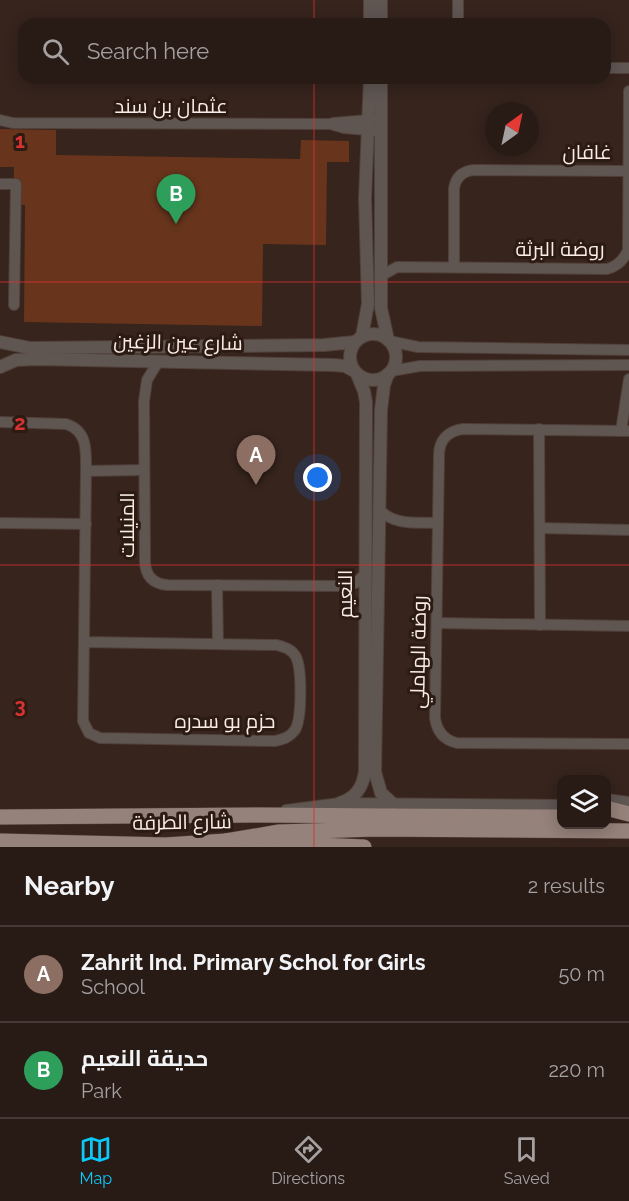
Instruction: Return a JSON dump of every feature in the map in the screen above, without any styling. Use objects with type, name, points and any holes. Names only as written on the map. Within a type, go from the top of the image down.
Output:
[{"type":"main road","points":[[611,809],[629,814]]},
{"type":"main road","name":"شارع الطرفة","points":[[0,817],[259,815],[557,817]]},
{"type":"main road","points":[[611,818],[629,818]]},
{"type":"main road","points":[[226,842],[279,831],[376,829],[629,831]]},
{"type":"main road","name":"شارع الطرفة","points":[[0,841],[164,846],[226,842],[364,847]]},
{"type":"street","points":[[370,0],[370,18]]},
{"type":"street","points":[[381,0],[381,18]]},
{"type":"street","points":[[458,0],[458,18]]},
{"type":"street","points":[[611,68],[629,68]]},
{"type":"street","points":[[370,84],[382,256],[381,308],[388,341],[393,347],[396,359],[390,372]]},
{"type":"street","points":[[380,84],[365,198],[368,304],[358,339],[350,353],[350,359],[356,372],[367,380],[378,380],[390,372],[420,366],[629,365]]},
{"type":"street","name":"روضة البرثة","points":[[381,276],[397,267],[607,268],[618,264],[628,250],[629,92]]},
{"type":"street","name":"عثمان بن سند","points":[[0,120],[13,123],[330,124],[344,121],[374,124]]},
{"type":"street","name":"عثمان بن سند","points":[[0,127],[13,123]]},
{"type":"street","name":"غافان","points":[[454,266],[454,188],[456,180],[462,174],[474,170],[628,171]]},
{"type":"street","points":[[0,184],[16,184],[15,305]]},
{"type":"street","points":[[382,256],[397,267]]},
{"type":"street","points":[[358,339],[375,334],[388,341],[418,346],[629,350]]},
{"type":"street","name":"شارع عين الزغين","points":[[0,342],[30,348],[324,345],[358,339]]},
{"type":"street","points":[[0,342],[3,352],[0,365]]},
{"type":"street","name":"شارع عين الزغين","points":[[0,365],[28,359],[334,365],[345,366],[356,372]]},
{"type":"street","name":"المنيلات","points":[[158,362],[150,373],[145,387],[144,561],[149,577],[162,585],[352,585],[364,575]]},
{"type":"street","name":"روضة الهاملي","points":[[614,365],[628,381],[625,431],[463,429],[445,436],[439,448],[435,718],[438,730],[446,739],[458,743],[629,744]]},
{"type":"street","name":"النعيم","points":[[340,803],[357,792],[365,771],[366,402],[364,390],[356,372]]},
{"type":"street","name":"النعيم","points":[[390,372],[384,385],[381,410],[375,771],[381,793],[393,804]]},
{"type":"street","name":"حزم بو سدره","points":[[0,422],[60,423],[76,428],[85,442],[83,721],[85,727],[94,736],[100,738],[275,741],[288,737],[299,721],[299,666],[295,656],[286,648],[277,645],[85,642]]},
{"type":"street","points":[[539,429],[540,625]]},
{"type":"street","points":[[86,471],[144,470]]},
{"type":"street","points":[[379,509],[389,518],[397,521],[438,523]]},
{"type":"street","points":[[379,534],[388,524],[397,521]]},
{"type":"street","points":[[0,523],[86,524]]},
{"type":"street","points":[[540,528],[629,530]]},
{"type":"street","points":[[217,585],[218,644]]},
{"type":"street","points":[[438,623],[629,626]]},
{"type":"street","points":[[611,800],[629,802]]},
{"type":"street","name":"شارع الطرفة","points":[[259,815],[340,803],[557,805]]},
{"type":"shaded area","points":[[0,129],[56,130],[56,155],[300,159],[301,140],[349,141],[349,162],[327,162],[326,245],[263,244],[262,326],[24,322],[25,205],[13,204],[14,167],[0,167]]},
{"type":"place","name":"حديقة النعيم","points":[[176,224]]},
{"type":"place","name":"Zahrit Ind. Primary Schol for Girls","points":[[256,485]]}]
